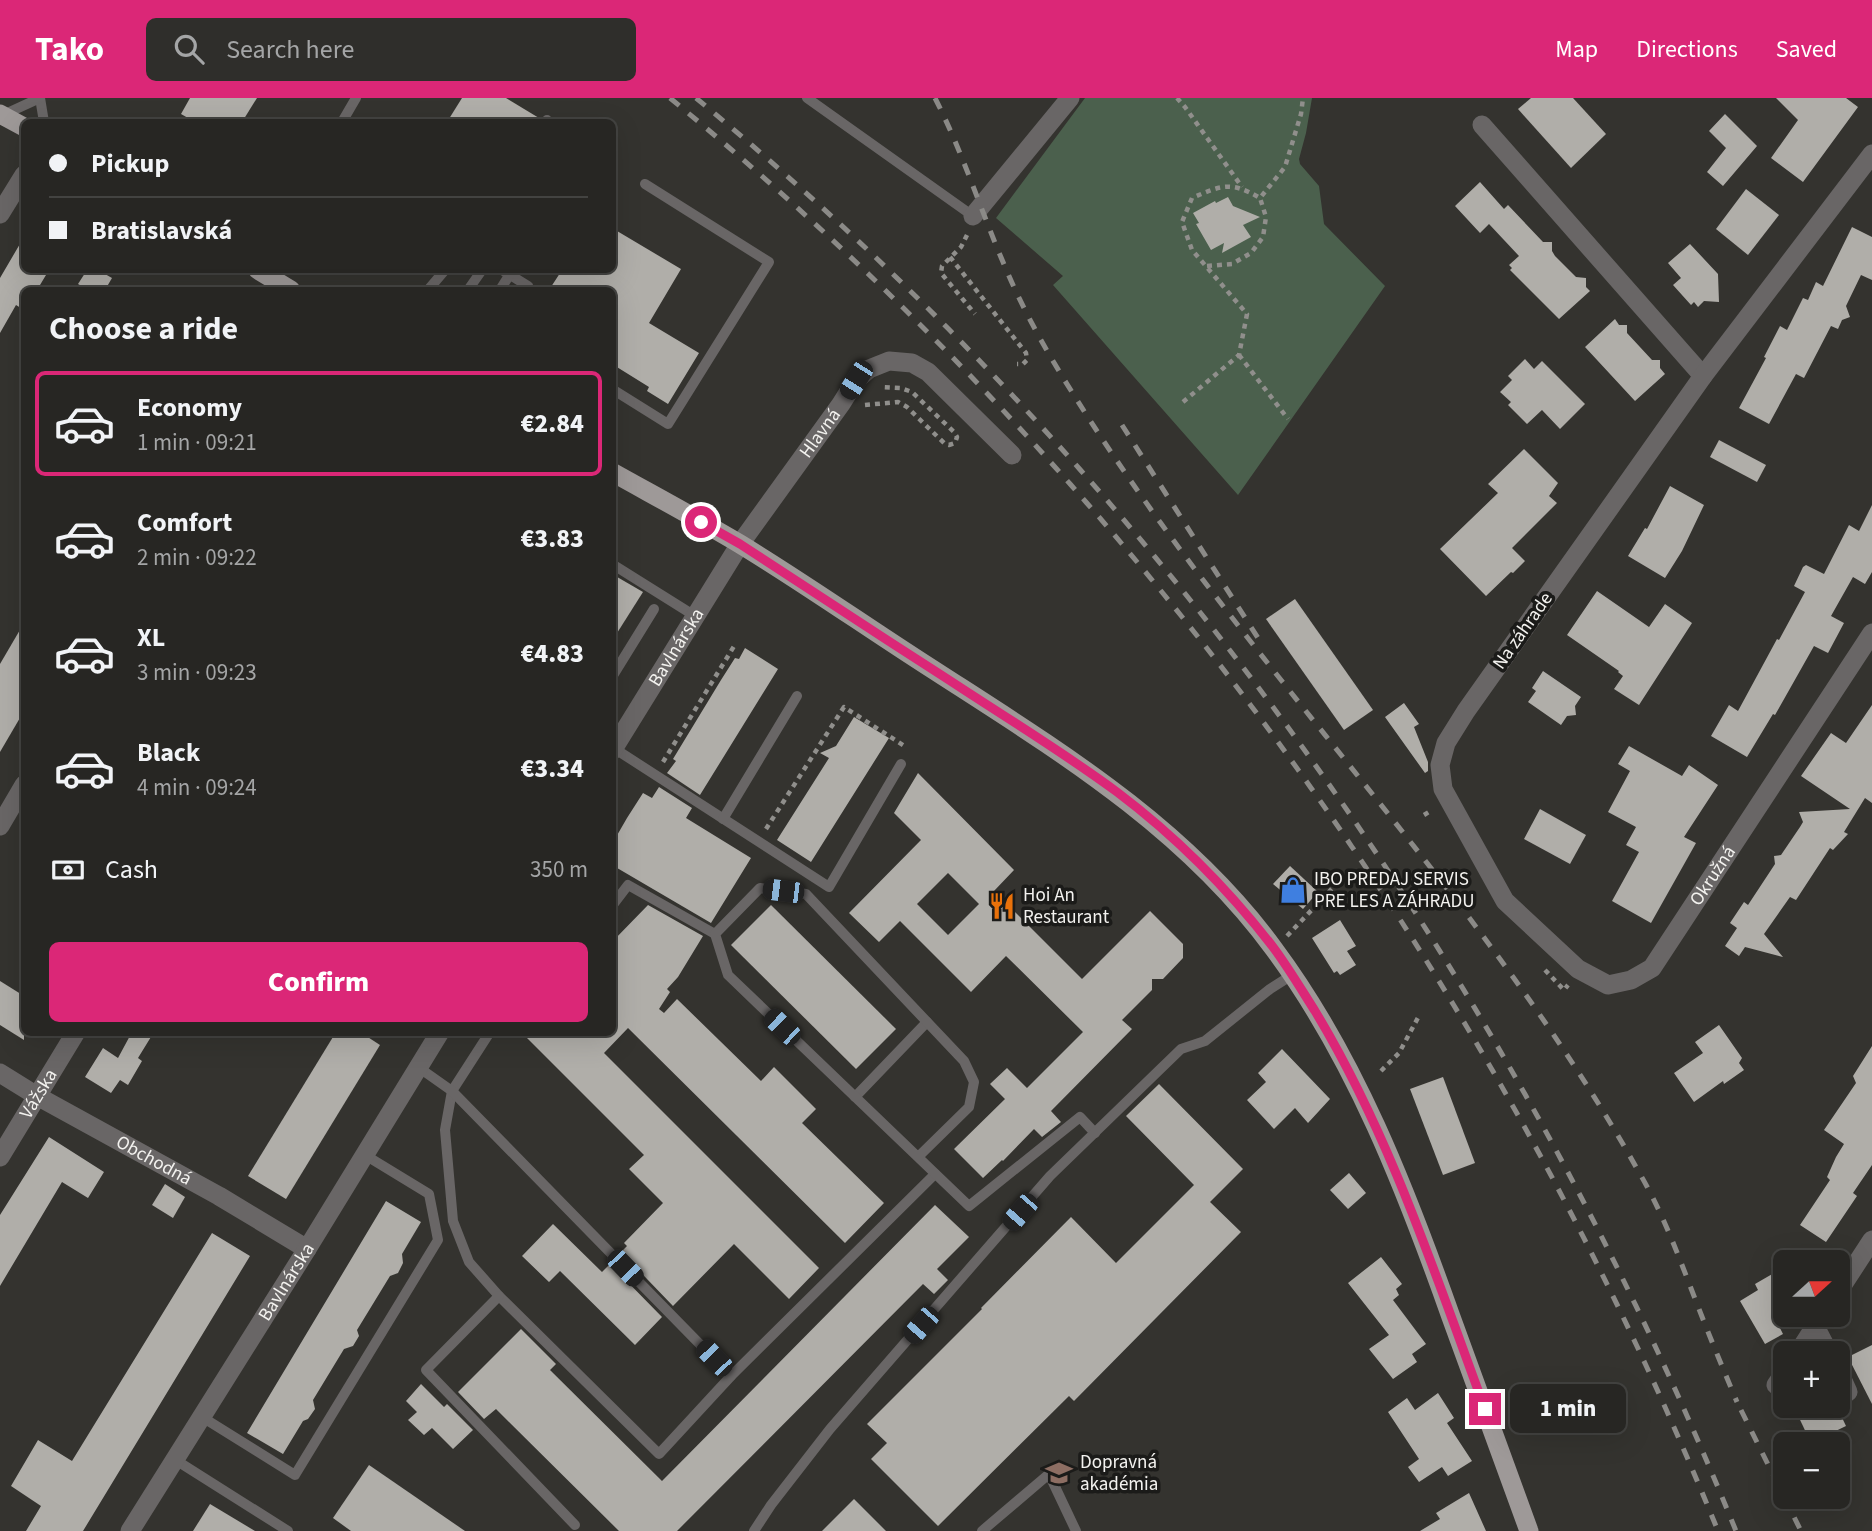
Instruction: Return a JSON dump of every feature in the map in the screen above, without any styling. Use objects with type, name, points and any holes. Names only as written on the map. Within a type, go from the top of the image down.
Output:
[{"type":"main road","points":[[1,115],[21,125]]},
{"type":"main road","points":[[263,273],[286,287]]},
{"type":"main road","points":[[616,474],[740,544],[1048,744],[1150,819],[1215,879],[1250,918],[1275,949],[1330,1037],[1386,1149],[1423,1238],[1529,1531]]},
{"type":"street","points":[[973,216],[1070,98]]},
{"type":"street","points":[[1482,125],[1703,376]]},
{"type":"street","name":"Na záhrade","points":[[1505,901],[1443,789],[1440,765],[1446,743],[1703,376],[1872,153]]},
{"type":"street","points":[[0,214],[21,180]]},
{"type":"street","name":"Hlavná","points":[[740,544],[856,380],[869,369],[889,360],[912,363],[928,372],[1012,455]]},
{"type":"street","name":"Bavlnárska","points":[[616,744],[740,544]]},
{"type":"street","name":"Okružná","points":[[1505,901],[1578,969],[1608,985],[1631,980],[1652,968],[1872,633]]},
{"type":"street","points":[[0,826],[21,790]]},
{"type":"street","name":"Vážska","points":[[0,1157],[74,1036]]},
{"type":"street","name":"Bavlnárska","points":[[130,1531],[437,1036]]},
{"type":"street","name":"Obchodná","points":[[0,1073],[219,1196],[307,1249]]},
{"type":"street","points":[[1850,1274],[1872,1240]]},
{"type":"lane","points":[[1,115],[40,98],[44,119]]},
{"type":"lane","points":[[344,119],[356,98]]},
{"type":"lane","points":[[807,98],[973,216]]},
{"type":"lane","points":[[616,392],[668,424],[769,262],[645,184]]},
{"type":"lane","points":[[432,287],[444,273]]},
{"type":"lane","points":[[508,273],[528,287]]},
{"type":"lane","points":[[616,567],[695,616]]},
{"type":"lane","points":[[616,671],[654,609]]},
{"type":"lane","points":[[723,819],[797,696]]},
{"type":"lane","points":[[616,751],[829,887],[901,764]]},
{"type":"lane","points":[[616,901],[628,885],[715,934],[727,975],[969,1206],[1080,1117],[1095,1133]]},
{"type":"lane","points":[[715,934],[760,888],[806,894],[964,1061],[974,1082],[969,1107],[918,1157]]},
{"type":"lane","points":[[754,1531],[830,1429],[1051,1176],[1181,1049],[1205,1041],[1270,989],[1292,975]]},
{"type":"lane","points":[[855,1097],[927,1022]]},
{"type":"lane","points":[[487,1036],[452,1091],[445,1130],[453,1221],[469,1262],[499,1296],[659,1454],[732,1376],[935,1174]]},
{"type":"lane","points":[[418,1067],[452,1091],[732,1376]]},
{"type":"lane","points":[[202,1417],[295,1475],[438,1240],[429,1194],[365,1155]]},
{"type":"lane","points":[[499,1296],[426,1370],[575,1525]]},
{"type":"lane","points":[[174,1459],[288,1531]]},
{"type":"lane","points":[[982,1531],[1049,1474],[1076,1531]]},
{"type":"path","points":[[1177,98],[1242,188],[1260,198],[1266,218],[1263,237],[1251,253],[1232,264],[1207,266]]},
{"type":"path","points":[[1260,198],[1285,167],[1301,114],[1303,98]]},
{"type":"path","points":[[1183,402],[1239,355],[1247,314],[1192,250],[1182,222],[1192,198],[1218,187],[1242,188]]},
{"type":"path","points":[[973,216],[961,247],[942,266],[941,273],[975,314]]},
{"type":"path","points":[[950,257],[1026,353],[1027,360],[1023,364],[1017,364]]},
{"type":"path","points":[[1239,355],[1288,419]]},
{"type":"path","points":[[841,404],[898,402],[907,407],[945,444],[955,443],[957,437],[954,432],[912,392],[901,388],[874,387]]},
{"type":"path","points":[[656,775],[736,643]]},
{"type":"path","points":[[759,841],[844,707],[907,747]]},
{"type":"path","points":[[1275,949],[1342,878]]},
{"type":"path","points":[[1381,1071],[1399,1053],[1420,1014]]},
{"type":"green space","points":[[1085,98],[1312,98],[1300,164],[1319,186],[1324,224],[1385,286],[1238,495],[1053,285],[1063,276],[996,218]]},
{"type":"building","points":[[190,98],[257,98],[244,119],[190,119],[181,114]]},
{"type":"building","points":[[462,98],[506,98],[539,118],[538,119],[449,119]]},
{"type":"building","points":[[1531,98],[1573,98],[1606,134],[1571,168],[1518,109]]},
{"type":"building","points":[[1776,98],[1846,98],[1858,107],[1803,182],[1771,158],[1798,120]]},
{"type":"building","points":[[1725,114],[1757,146],[1723,186],[1707,172],[1726,148],[1709,131]]},
{"type":"building","points":[[1480,182],[1504,209],[1508,205],[1543,242],[1552,242],[1555,256],[1576,277],[1586,278],[1586,287],[1590,291],[1559,319],[1510,270],[1512,268],[1509,265],[1519,256],[1489,224],[1480,233],[1455,206]]},
{"type":"building","points":[[1746,189],[1779,215],[1748,255],[1716,229]]},
{"type":"building","points":[[1228,197],[1233,206],[1260,217],[1243,225],[1251,237],[1222,253],[1224,243],[1211,250],[1196,224],[1199,223],[1193,213]]},
{"type":"building","points":[[1852,227],[1872,237],[1872,280],[1861,275],[1846,306],[1850,317],[1842,320],[1838,329],[1831,326],[1804,378],[1796,374],[1769,424],[1739,408],[1780,326],[1787,330],[1803,298],[1808,300],[1816,282],[1823,286]]},
{"type":"building","points":[[616,230],[681,269],[649,323],[699,353],[668,404],[647,391],[649,387],[616,366],[616,287],[551,287],[560,273],[616,273]]},
{"type":"building","points":[[21,242],[21,273],[47,273],[39,287],[21,287],[21,308],[16,305],[0,333],[0,278]]},
{"type":"building","points":[[1690,244],[1718,274],[1719,302],[1704,301],[1698,307],[1694,302],[1691,305],[1673,285],[1681,278],[1668,263]]},
{"type":"building","points":[[85,273],[103,273],[112,278],[107,287],[83,287],[78,284]]},
{"type":"building","points":[[1615,319],[1619,325],[1627,325],[1627,333],[1652,360],[1660,360],[1660,368],[1665,374],[1635,401],[1585,347]]},
{"type":"building","points":[[1525,359],[1534,369],[1542,361],[1585,404],[1560,429],[1542,410],[1527,424],[1508,405],[1511,402],[1500,392],[1512,380],[1508,376]]},
{"type":"building","points":[[1719,440],[1766,465],[1757,482],[1710,457]]},
{"type":"building","points":[[1524,449],[1558,483],[1549,496],[1557,503],[1512,548],[1525,561],[1486,596],[1440,549],[1498,493],[1488,484]]},
{"type":"building","points":[[1670,486],[1704,505],[1682,551],[1665,578],[1628,556],[1645,528],[1647,529]]},
{"type":"building","points":[[1872,505],[1872,572],[1865,584],[1853,577],[1831,616],[1844,623],[1828,653],[1814,646],[1775,715],[1773,714],[1747,757],[1711,736],[1729,705],[1738,711],[1777,639],[1779,640],[1805,592],[1794,586],[1803,567],[1806,565],[1824,574],[1849,525],[1859,531]]},
{"type":"building","points":[[616,576],[643,592],[616,635]]},
{"type":"building","points":[[1597,591],[1649,627],[1665,604],[1692,623],[1639,705],[1614,689],[1623,676],[1619,671],[1567,635]]},
{"type":"building","points":[[1295,599],[1373,710],[1344,730],[1266,619]]},
{"type":"building","points":[[21,628],[21,716],[0,752],[0,664]]},
{"type":"building","points":[[745,648],[778,669],[700,795],[667,773],[721,680]]},
{"type":"building","points":[[1543,671],[1581,697],[1575,706],[1576,715],[1567,716],[1561,725],[1528,702],[1536,691],[1532,688]]},
{"type":"building","points":[[1404,703],[1419,724],[1414,727],[1428,762],[1428,771],[1425,773],[1385,717]]},
{"type":"building","points":[[1872,705],[1872,803],[1865,798],[1844,832],[1848,834],[1833,850],[1830,848],[1796,900],[1790,897],[1764,934],[1783,957],[1745,947],[1739,956],[1725,946],[1737,928],[1730,923],[1744,902],[1748,905],[1775,864],[1774,856],[1781,855],[1800,827],[1803,822],[1799,812],[1850,809],[1801,776],[1831,733],[1846,743]]},
{"type":"building","points":[[854,717],[889,738],[811,862],[777,840],[829,758],[820,753],[836,746]]},
{"type":"building","points":[[1629,746],[1682,776],[1689,765],[1718,785],[1684,837],[1696,843],[1651,923],[1612,901],[1639,852],[1626,845],[1636,827],[1608,812],[1630,771],[1618,764]]},
{"type":"building","points":[[918,773],[1014,870],[994,891],[1082,979],[1150,911],[1183,944],[1183,958],[1163,979],[1152,979],[1152,990],[1122,1020],[1132,1029],[1051,1111],[1061,1122],[1042,1137],[1034,1129],[983,1178],[954,1149],[1005,1099],[990,1084],[1007,1068],[1027,1088],[1083,1032],[1006,956],[971,992],[900,921],[879,942],[849,913],[921,840],[894,813]],"holes":[[[948,873],[979,904],[948,935],[917,904]]]},
{"type":"building","points":[[659,787],[692,808],[686,818],[751,858],[711,923],[616,867],[616,837],[643,793],[652,798]]},
{"type":"building","points":[[1540,809],[1586,835],[1570,864],[1524,839]]},
{"type":"building","points":[[1290,866],[1318,892],[1303,909],[1273,884]]},
{"type":"building","points":[[648,905],[703,936],[678,977],[667,989],[670,992],[659,1009],[664,1013],[677,999],[761,1081],[774,1067],[816,1109],[802,1123],[884,1203],[845,1243],[628,1028],[604,1053],[819,1268],[789,1299],[734,1244],[673,1306],[621,1252],[627,1246],[624,1243],[663,1203],[629,1169],[644,1155],[525,1036],[616,1036],[616,938]]},
{"type":"building","points":[[771,905],[896,1029],[856,1069],[731,945]]},
{"type":"building","points":[[1340,920],[1356,946],[1347,951],[1356,965],[1340,975],[1337,971],[1334,973],[1312,938]]},
{"type":"building","points":[[0,981],[21,994],[21,1036],[24,1036],[24,1040],[0,1025]]},
{"type":"building","points":[[1719,1025],[1742,1058],[1739,1063],[1744,1070],[1694,1102],[1674,1073],[1703,1053],[1695,1042]]},
{"type":"building","points":[[130,1036],[152,1036],[138,1058],[142,1061],[128,1085],[120,1080],[111,1093],[85,1077],[103,1048],[118,1058]]},
{"type":"building","points":[[334,1036],[366,1036],[380,1045],[286,1199],[248,1176]]},
{"type":"building","points":[[1872,1046],[1872,1165],[1853,1193],[1857,1196],[1826,1242],[1800,1225],[1830,1180],[1827,1177],[1844,1144],[1824,1130],[1856,1083],[1853,1076]]},
{"type":"building","points":[[1282,1049],[1330,1099],[1308,1123],[1295,1108],[1274,1129],[1247,1100],[1266,1082],[1258,1073]]},
{"type":"building","points":[[1443,1077],[1475,1163],[1443,1175],[1410,1089]]},
{"type":"building","points":[[1159,1084],[1243,1169],[1210,1202],[1241,1232],[1074,1401],[1069,1396],[938,1526],[871,1459],[887,1443],[867,1424],[1071,1217],[1116,1263],[1194,1185],[1126,1116]]},
{"type":"building","points":[[49,1137],[104,1172],[88,1198],[62,1182],[0,1286],[0,1215]]},
{"type":"building","points":[[1349,1173],[1366,1193],[1348,1209],[1330,1190]]},
{"type":"building","points":[[165,1184],[185,1197],[173,1218],[152,1205]]},
{"type":"building","points":[[386,1201],[421,1222],[402,1254],[403,1263],[398,1273],[390,1276],[357,1330],[359,1336],[353,1346],[344,1349],[313,1400],[315,1409],[308,1419],[303,1421],[283,1454],[247,1433]]},
{"type":"building","points":[[935,1205],[969,1237],[937,1269],[948,1280],[934,1294],[923,1284],[677,1531],[619,1531],[496,1409],[484,1419],[458,1392],[521,1329],[556,1364],[550,1370],[662,1481]]},
{"type":"building","points":[[553,1224],[602,1272],[610,1264],[662,1317],[635,1345],[560,1271],[549,1282],[522,1256]]},
{"type":"building","points":[[212,1233],[250,1256],[83,1531],[26,1531],[41,1506],[11,1486],[38,1440],[72,1461]]},
{"type":"building","points":[[1381,1257],[1402,1284],[1396,1289],[1399,1295],[1393,1300],[1426,1344],[1412,1354],[1417,1362],[1393,1379],[1369,1349],[1389,1335],[1348,1283]]},
{"type":"building","points":[[1773,1274],[1773,1327],[1782,1327],[1783,1334],[1765,1344],[1740,1301],[1758,1290],[1755,1284]]},
{"type":"building","points":[[1872,1345],[1872,1404],[1850,1361],[1850,1356]]},
{"type":"building","points":[[421,1384],[444,1407],[447,1404],[473,1430],[453,1449],[432,1428],[424,1435],[408,1420],[417,1412],[406,1401]]},
{"type":"building","points":[[1438,1393],[1454,1418],[1447,1423],[1472,1461],[1448,1476],[1442,1467],[1419,1482],[1408,1467],[1419,1459],[1388,1412],[1407,1398],[1415,1410]]},
{"type":"building","points":[[1799,1418],[1842,1418],[1846,1426],[1834,1432],[1806,1432]]},
{"type":"building","points":[[369,1465],[465,1531],[351,1531],[333,1518]]},
{"type":"building","points":[[1469,1493],[1486,1531],[1420,1531],[1440,1519],[1436,1513]]},
{"type":"building","points":[[854,1499],[886,1531],[822,1531]]},
{"type":"building","points":[[210,1504],[255,1531],[193,1531]]},
{"type":"railway","points":[[670,98],[839,246],[997,404],[1146,572],[1283,749],[1410,934],[1524,1127],[1627,1326],[1718,1531]]},
{"type":"railway","points":[[696,98],[864,246],[1021,405],[1168,573],[1304,750],[1430,935],[1544,1128],[1646,1327],[1736,1531]]},
{"type":"railway","points":[[935,98],[1018,296],[1072,392],[1139,493],[1211,590],[1436,874],[1509,971],[1577,1070],[1657,1207],[1737,1402]]},
{"type":"railway","points":[[1122,425],[1258,638]]},
{"type":"railway","points":[[1741,1410],[1801,1531]]},
{"type":"place","name":"IBO PREDAJ SERVIS PRE LES A ZÁHRADU","points":[[1293,890]]},
{"type":"place","name":"Hoi An Restaurant","points":[[1002,906]]},
{"type":"place","name":"Dopravná akadémia","points":[[1059,1473]]},
{"type":"route","points":[[701,522],[740,544],[1048,744],[1118,793],[1215,879],[1250,918],[1275,949],[1354,1081],[1423,1238],[1485,1409]]}]
